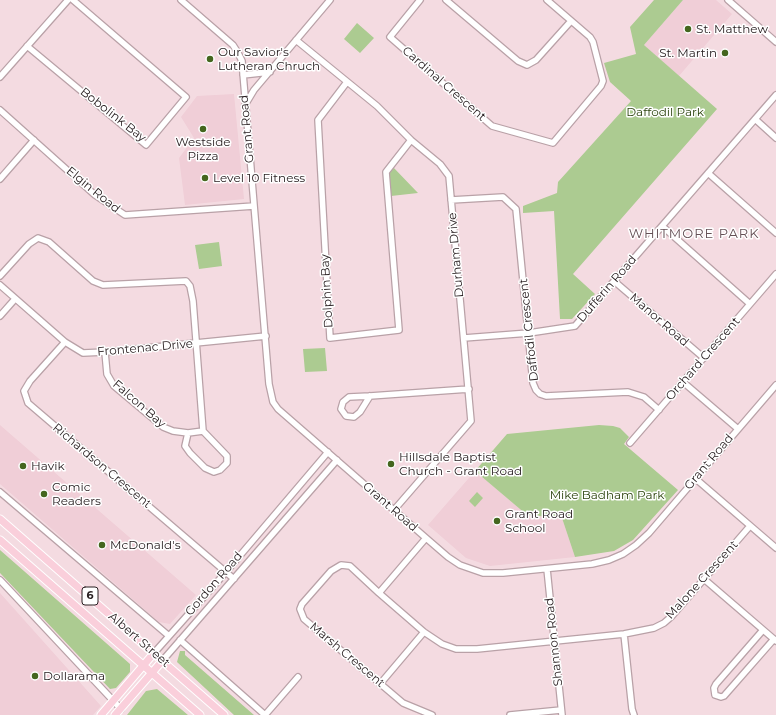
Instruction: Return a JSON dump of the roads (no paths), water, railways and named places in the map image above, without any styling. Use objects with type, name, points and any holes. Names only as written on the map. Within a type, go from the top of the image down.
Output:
[{"type":"main road","name":"Albert Street","points":[[0,519],[224,715]]},
{"type":"main road","name":"Albert Street","points":[[0,540],[200,715]]},
{"type":"main road","name":"Gordon Road","points":[[101,715],[154,653]]},
{"type":"main road","name":"Gordon Road","points":[[115,715],[162,660]]},
{"type":"street","points":[[0,77],[68,0]]},
{"type":"street","name":"Bobolink Bay","points":[[27,46],[146,145],[186,97],[73,0]]},
{"type":"street","name":"Grant Road","points":[[181,0],[233,45],[242,61],[269,384],[273,402],[278,409],[336,460],[448,557],[460,565],[483,573],[504,573],[598,563],[623,554],[649,533],[776,385]]},
{"type":"street","points":[[245,106],[254,90],[330,0]]},
{"type":"street","name":"Cardinal Crescent","points":[[420,0],[390,37],[492,126],[553,143],[601,86],[603,81],[593,42],[590,37],[547,0]]},
{"type":"street","points":[[446,0],[518,61],[527,65],[536,60],[571,21]]},
{"type":"street","points":[[728,0],[775,39]]},
{"type":"street","name":"Durham Drive","points":[[296,40],[377,106],[411,140],[440,164],[448,176],[471,421],[394,510]]},
{"type":"street","points":[[243,75],[270,72]]},
{"type":"street","name":"Dolphin Bay","points":[[347,82],[318,120],[330,338],[399,330],[386,172],[411,140]]},
{"type":"street","name":"Dufferin Road","points":[[464,338],[529,333],[575,326],[776,95]]},
{"type":"street","name":"Elgin Road","points":[[0,110],[95,195],[125,215],[254,206]]},
{"type":"street","points":[[755,119],[776,138]]},
{"type":"street","points":[[0,179],[34,140]]},
{"type":"street","points":[[708,173],[776,233]]},
{"type":"street","name":"Daffodil Crescent","points":[[451,200],[504,198],[516,209],[533,384],[536,390],[540,394],[546,396],[628,392],[644,397],[659,410]]},
{"type":"street","points":[[662,226],[750,304]]},
{"type":"street","points":[[0,276],[29,244],[38,238],[49,242],[94,281],[103,285],[186,281],[190,286],[203,431],[227,456],[227,464],[220,470],[214,472],[205,468],[185,446],[188,433]]},
{"type":"street","name":"Orchard Crescent","points":[[630,443],[776,274]]},
{"type":"street","name":"Manor Road","points":[[614,281],[704,358]]},
{"type":"street","name":"Frontenac Drive","points":[[0,286],[65,342],[83,352],[105,352],[266,336]]},
{"type":"street","points":[[0,316],[15,299]]},
{"type":"street","name":"Richardson Crescent","points":[[65,342],[30,381],[24,391],[28,404],[234,579]]},
{"type":"street","name":"Falcon Bay","points":[[105,352],[107,374],[114,386],[163,427],[173,431],[188,433],[203,431]]},
{"type":"street","points":[[683,382],[738,429]]},
{"type":"street","points":[[370,396],[360,412],[354,417],[346,416],[342,409],[343,402],[349,397],[469,389]]},
{"type":"street","name":"Gordon Road","points":[[154,653],[226,572],[328,452]]},
{"type":"street","name":"Gordon Road","points":[[162,660],[336,460]]},
{"type":"street","points":[[696,479],[776,548]]},
{"type":"street","points":[[0,492],[169,636]]},
{"type":"street","points":[[278,510],[287,518]]},
{"type":"street","name":"Malone Crescent","points":[[555,641],[624,634],[654,628],[664,623],[672,616],[750,526]]},
{"type":"street","points":[[379,593],[426,538]]},
{"type":"street","name":"Marsh Crescent","points":[[432,715],[403,703],[304,619],[300,609],[302,604],[331,571],[342,565],[350,566],[424,632],[442,644],[456,649],[477,649],[555,641]]},
{"type":"street","name":"Shannon Road","points":[[547,569],[562,713]]},
{"type":"street","points":[[704,578],[775,640],[724,696],[721,697],[714,695],[714,688],[716,684],[763,630]]},
{"type":"street","points":[[0,580],[120,709]]},
{"type":"street","points":[[380,684],[424,632]]},
{"type":"street","points":[[624,634],[632,709],[634,715]]},
{"type":"street","points":[[180,640],[265,715],[298,677]]},
{"type":"street","points":[[510,715],[562,713]]},
{"type":"place","name":"St. Matthew","points":[[688,29]]},
{"type":"place","name":"St. Martin","points":[[725,53]]},
{"type":"place","name":"Our Savior's Lutheran Chruch","points":[[210,59]]},
{"type":"place","name":"Westside Pizza","points":[[203,129]]},
{"type":"place","name":"Level 10 Fitness","points":[[205,178]]},
{"type":"place","name":"Hillsdale Baptist Church - Grant Road","points":[[391,464]]},
{"type":"place","name":"Havik","points":[[23,466]]},
{"type":"place","name":"Comic Readers","points":[[44,494]]},
{"type":"place","name":"Grant Road School","points":[[497,521]]},
{"type":"place","name":"McDonald's","points":[[102,545]]},
{"type":"place","name":"Dollarama","points":[[35,676]]},
{"type":"district","name":"WHITMORE PARK","points":[[694,234]]},
{"type":"park label","name":"Daffodil Park","points":[[665,112]]},
{"type":"park label","name":"Mike Badham Park","points":[[607,495]]}]
